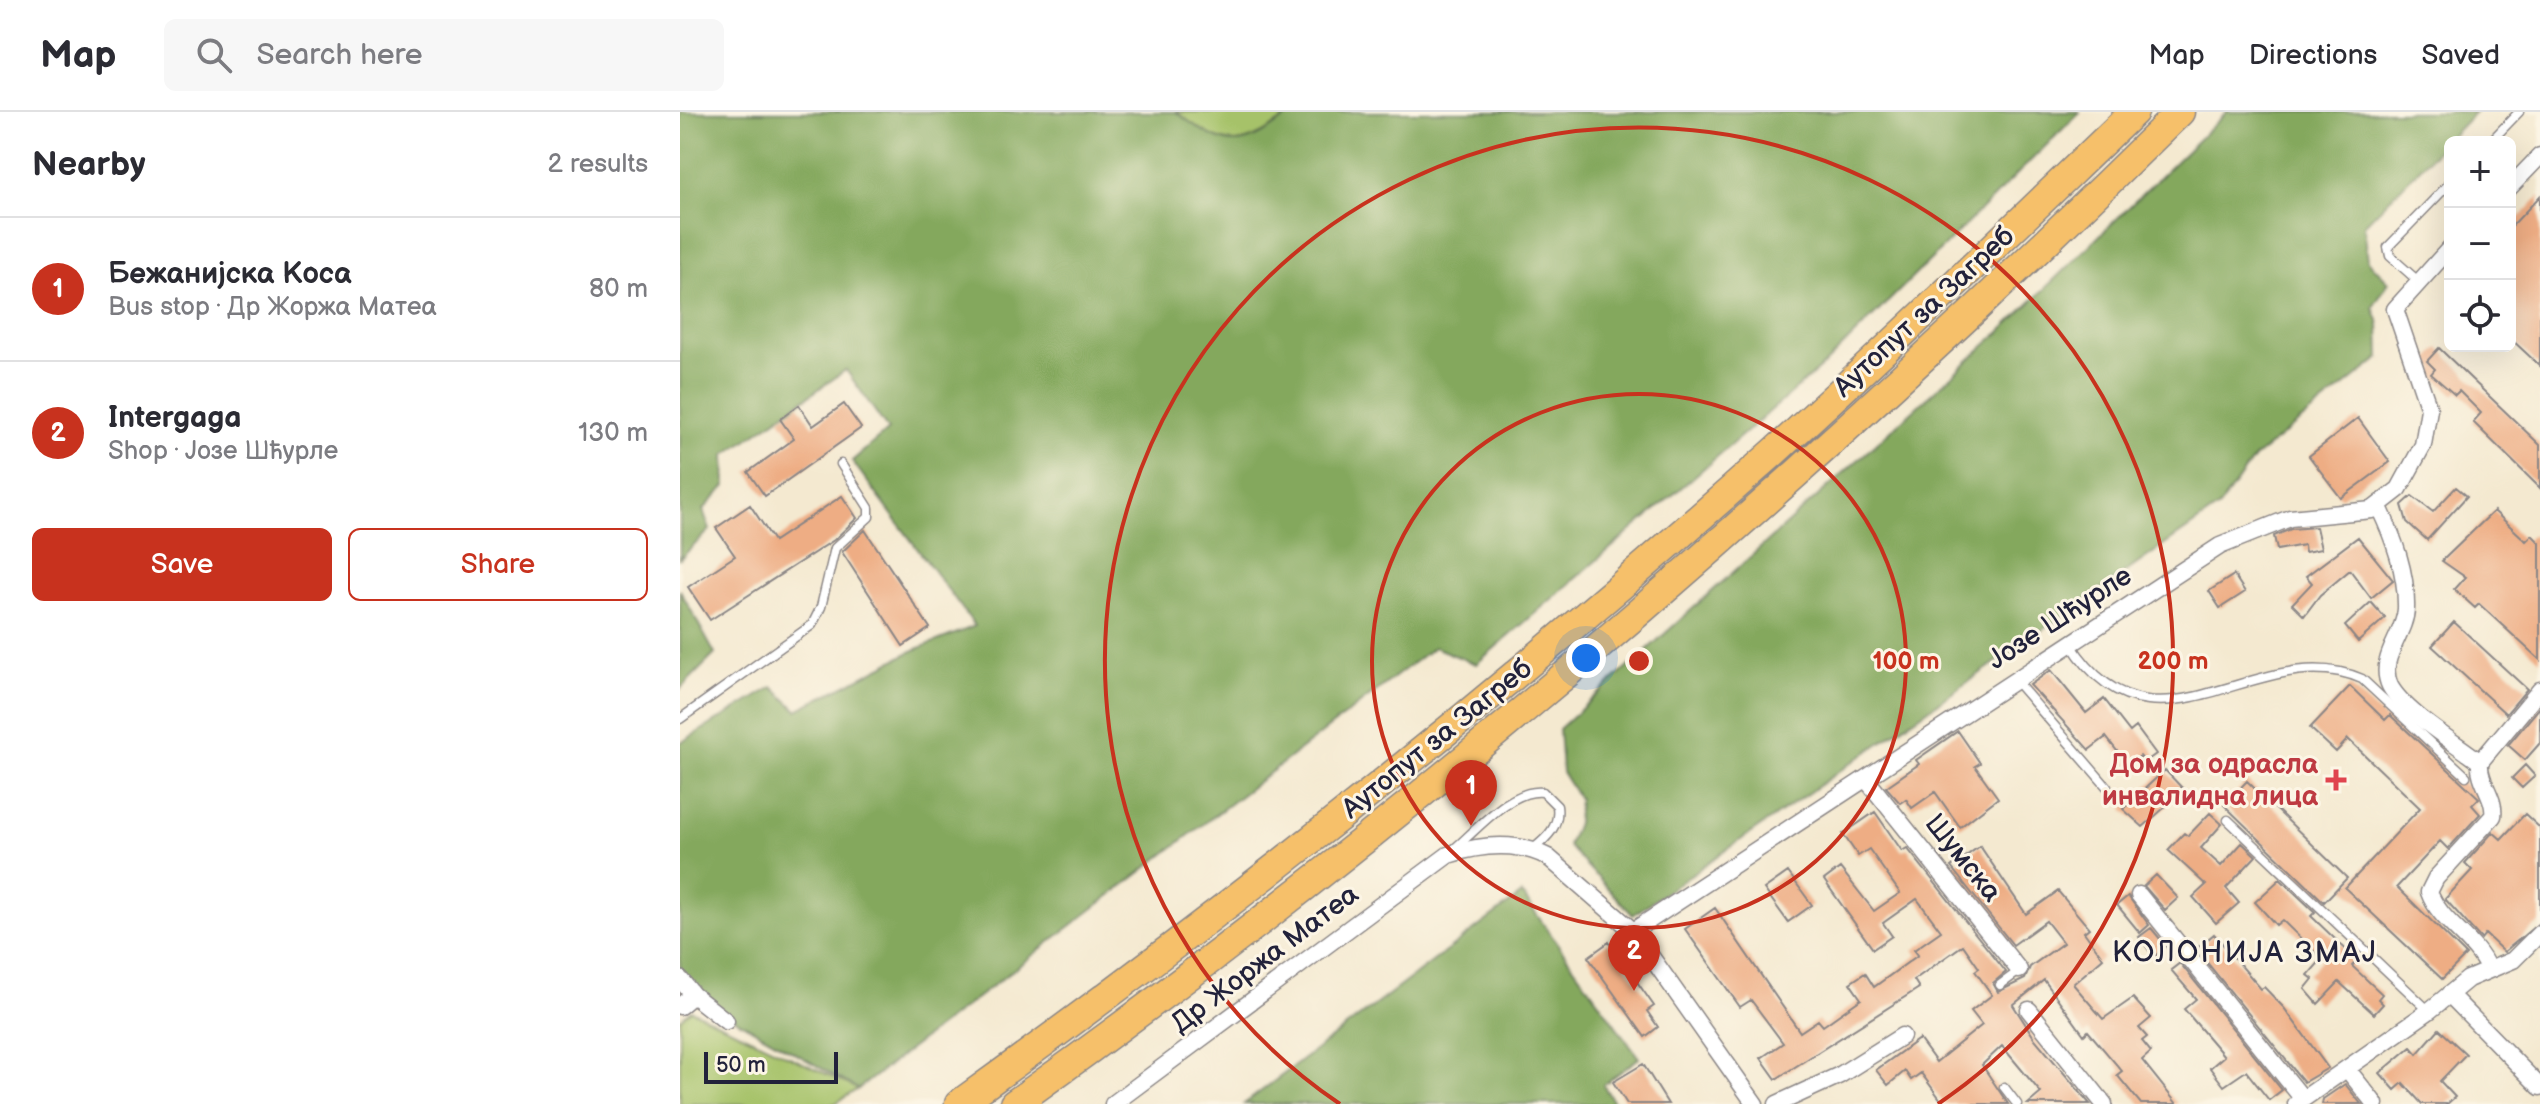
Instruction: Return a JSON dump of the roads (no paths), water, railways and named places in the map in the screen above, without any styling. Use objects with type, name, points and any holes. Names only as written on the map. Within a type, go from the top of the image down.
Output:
[{"type":"highway","name":"Аутопут за Загреб","points":[[959,1104],[1149,966],[1523,669],[1796,431],[2134,112]]},
{"type":"highway","name":"Аутопут за Загреб","points":[[1014,1104],[1272,912],[1571,671],[1832,444],[2180,112]]},
{"type":"street","points":[[2516,181],[2540,156]]},
{"type":"street","points":[[2444,254],[2398,302],[2395,316],[2426,393],[2428,422],[2423,445],[2405,479],[2379,507],[2400,561],[2405,600],[2403,625],[2388,658],[2389,681],[2411,708],[2480,762]]},
{"type":"street","name":"Јозе Шћурле","points":[[1633,931],[2220,546],[2247,533],[2307,515],[2379,507]]},
{"type":"street","points":[[2488,969],[2479,949],[2437,907],[2429,892],[2436,878],[2493,816],[2493,805],[2480,775],[2480,762],[2540,690]]},
{"type":"street","name":"Шумска","points":[[1866,779],[2019,970]]},
{"type":"street","points":[[1448,855],[1479,847],[1532,849],[1573,876],[1633,931],[1755,1104]]},
{"type":"street","name":"Др Жоржа Матеа","points":[[1113,1104],[1448,855]]},
{"type":"street","points":[[2139,895],[2300,1102],[2429,1011],[2468,979],[2513,960],[2540,933]]},
{"type":"street","points":[[680,979],[686,1001],[726,1021]]},
{"type":"street","points":[[2449,994],[2540,1087]]},
{"type":"street","points":[[2029,1010],[2104,1104]]},
{"type":"street","points":[[1777,1104],[1840,1075],[1902,1036]]},
{"type":"street","points":[[2347,1069],[2375,1104]]},
{"type":"lane","points":[[2496,136],[2519,112]]},
{"type":"lane","points":[[2418,281],[2390,256],[2388,247],[2444,189]]},
{"type":"lane","points":[[680,719],[812,625],[821,607],[835,548],[869,517],[869,508],[841,464]]},
{"type":"lane","points":[[2069,643],[2095,674],[2122,692],[2152,702],[2186,699],[2313,667],[2347,673],[2362,679],[2466,776]]},
{"type":"lane","points":[[2014,679],[2107,787]]},
{"type":"lane","points":[[1448,855],[1513,800],[1529,793],[1543,792],[1557,806],[1558,820],[1546,839],[1532,849]]},
{"type":"lane","points":[[2228,820],[2429,1011]]},
{"type":"lane","points":[[2000,985],[2019,970]]},
{"type":"lane","points":[[2004,1087],[2017,1104]]},
{"type":"place","name":"Дом за одрасла инвалидна лица","points":[[2336,780]]},
{"type":"place","name":"Бежанијска Коса","points":[[1471,826]]},
{"type":"place","name":"Intergaga","points":[[1634,991]]},
{"type":"district","name":"КОЛОНИЈА ЗМАЈ","points":[[2245,953]]}]
